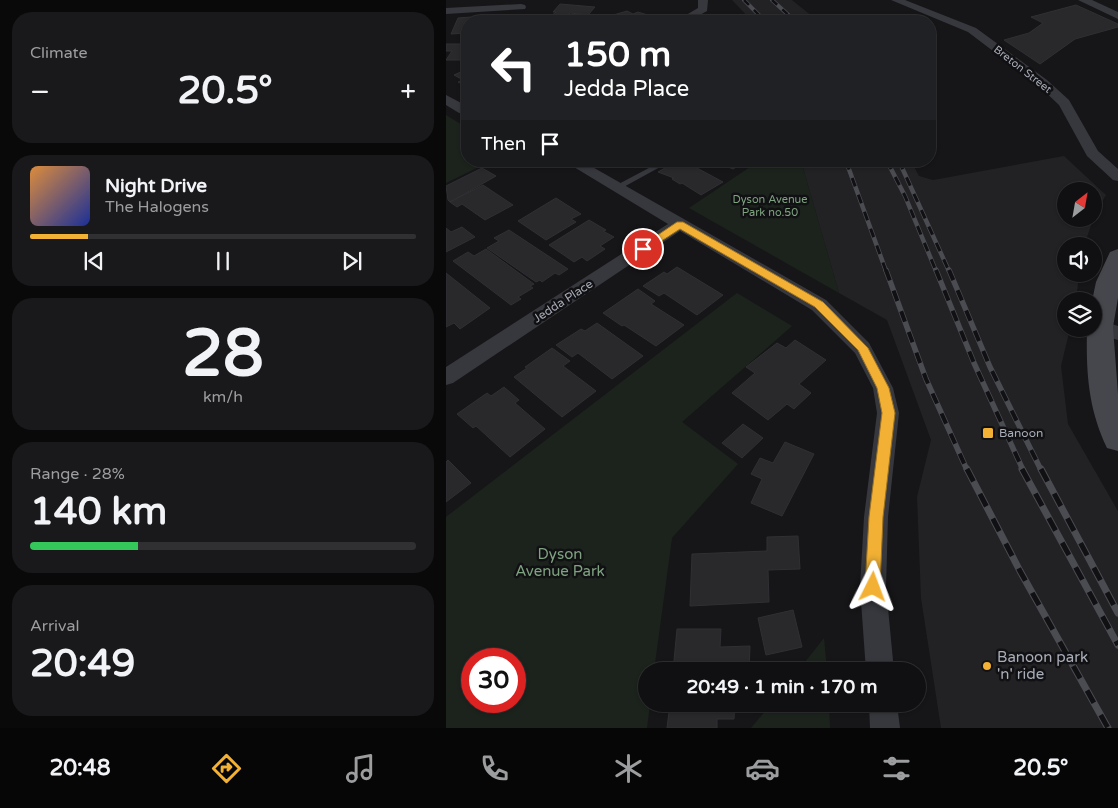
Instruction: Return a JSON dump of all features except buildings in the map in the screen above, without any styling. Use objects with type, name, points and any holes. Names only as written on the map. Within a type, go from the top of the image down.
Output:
[{"type":"street","name":"Breton Street","points":[[896,0],[934,15]]},
{"type":"street","points":[[1083,0],[1118,16]]},
{"type":"street","points":[[689,15],[703,4]]},
{"type":"street","points":[[446,11],[521,7]]},
{"type":"street","name":"Breton Street","points":[[936,16],[972,30],[1043,83],[1064,103],[1092,153],[1118,177]]},
{"type":"street","points":[[446,99],[461,108]]},
{"type":"street","points":[[582,167],[819,305],[862,348],[883,388],[888,413],[876,517],[873,587],[879,662]]},
{"type":"street","name":"Jedda Place","points":[[446,377],[680,224]]},
{"type":"street","points":[[1118,258],[1108,282],[1109,330],[1102,390],[1118,440]]},
{"type":"street","points":[[884,712],[885,728]]},
{"type":"lane","points":[[617,187],[656,167]]},
{"type":"shaded area","points":[[732,0],[792,0],[811,15],[746,15]]},
{"type":"shaded area","points":[[1064,156],[1092,182],[1057,182],[1057,228],[1090,228],[1087,237],[1057,237],[1057,282],[1078,282],[1077,292],[1057,292],[1057,337],[1068,337],[1061,366],[1068,424],[1118,511],[1118,728],[941,728],[921,598],[917,497],[931,440],[887,320],[839,293],[803,167],[914,167],[919,176],[933,180]]},
{"type":"shaded area","points":[[1102,191],[1106,195],[1102,202]]},
{"type":"green space","points":[[446,115],[461,124],[461,167],[479,167],[446,183]]},
{"type":"green space","name":"Dyson Avenue Park no.50","points":[[750,167],[803,167],[839,293],[689,208]]},
{"type":"green space","name":"Dyson Avenue Park","points":[[737,293],[792,326],[682,422],[738,464],[672,538],[655,662],[638,662],[638,712],[649,712],[647,728],[446,728],[446,517]]},
{"type":"green space","points":[[824,638],[826,662],[805,662]]},
{"type":"green space","points":[[764,712],[829,712],[830,728],[751,728]]},
{"type":"railway","points":[[744,0],[759,15]]},
{"type":"railway","points":[[772,0],[788,15]]},
{"type":"railway","points":[[848,167],[886,271]]},
{"type":"railway","points":[[890,167],[905,196],[936,271]]},
{"type":"railway","points":[[902,167],[949,271]]},
{"type":"railway","points":[[886,270],[926,379],[967,470]]},
{"type":"railway","points":[[936,270],[974,363],[1023,470]]},
{"type":"railway","points":[[949,270],[990,367],[1041,470]]},
{"type":"railway","points":[[967,469],[1020,571],[1108,728]]},
{"type":"railway","points":[[1022,469],[1118,645]]},
{"type":"railway","points":[[1041,469],[1118,613]]},
{"type":"place","name":"Banoon","points":[[988,433]]},
{"type":"place","name":"Banoon park 'n' ride","points":[[987,666]]},
{"type":"route","points":[[643,249],[680,224],[819,305],[862,348],[883,388],[888,413],[876,517],[873,587]]}]
